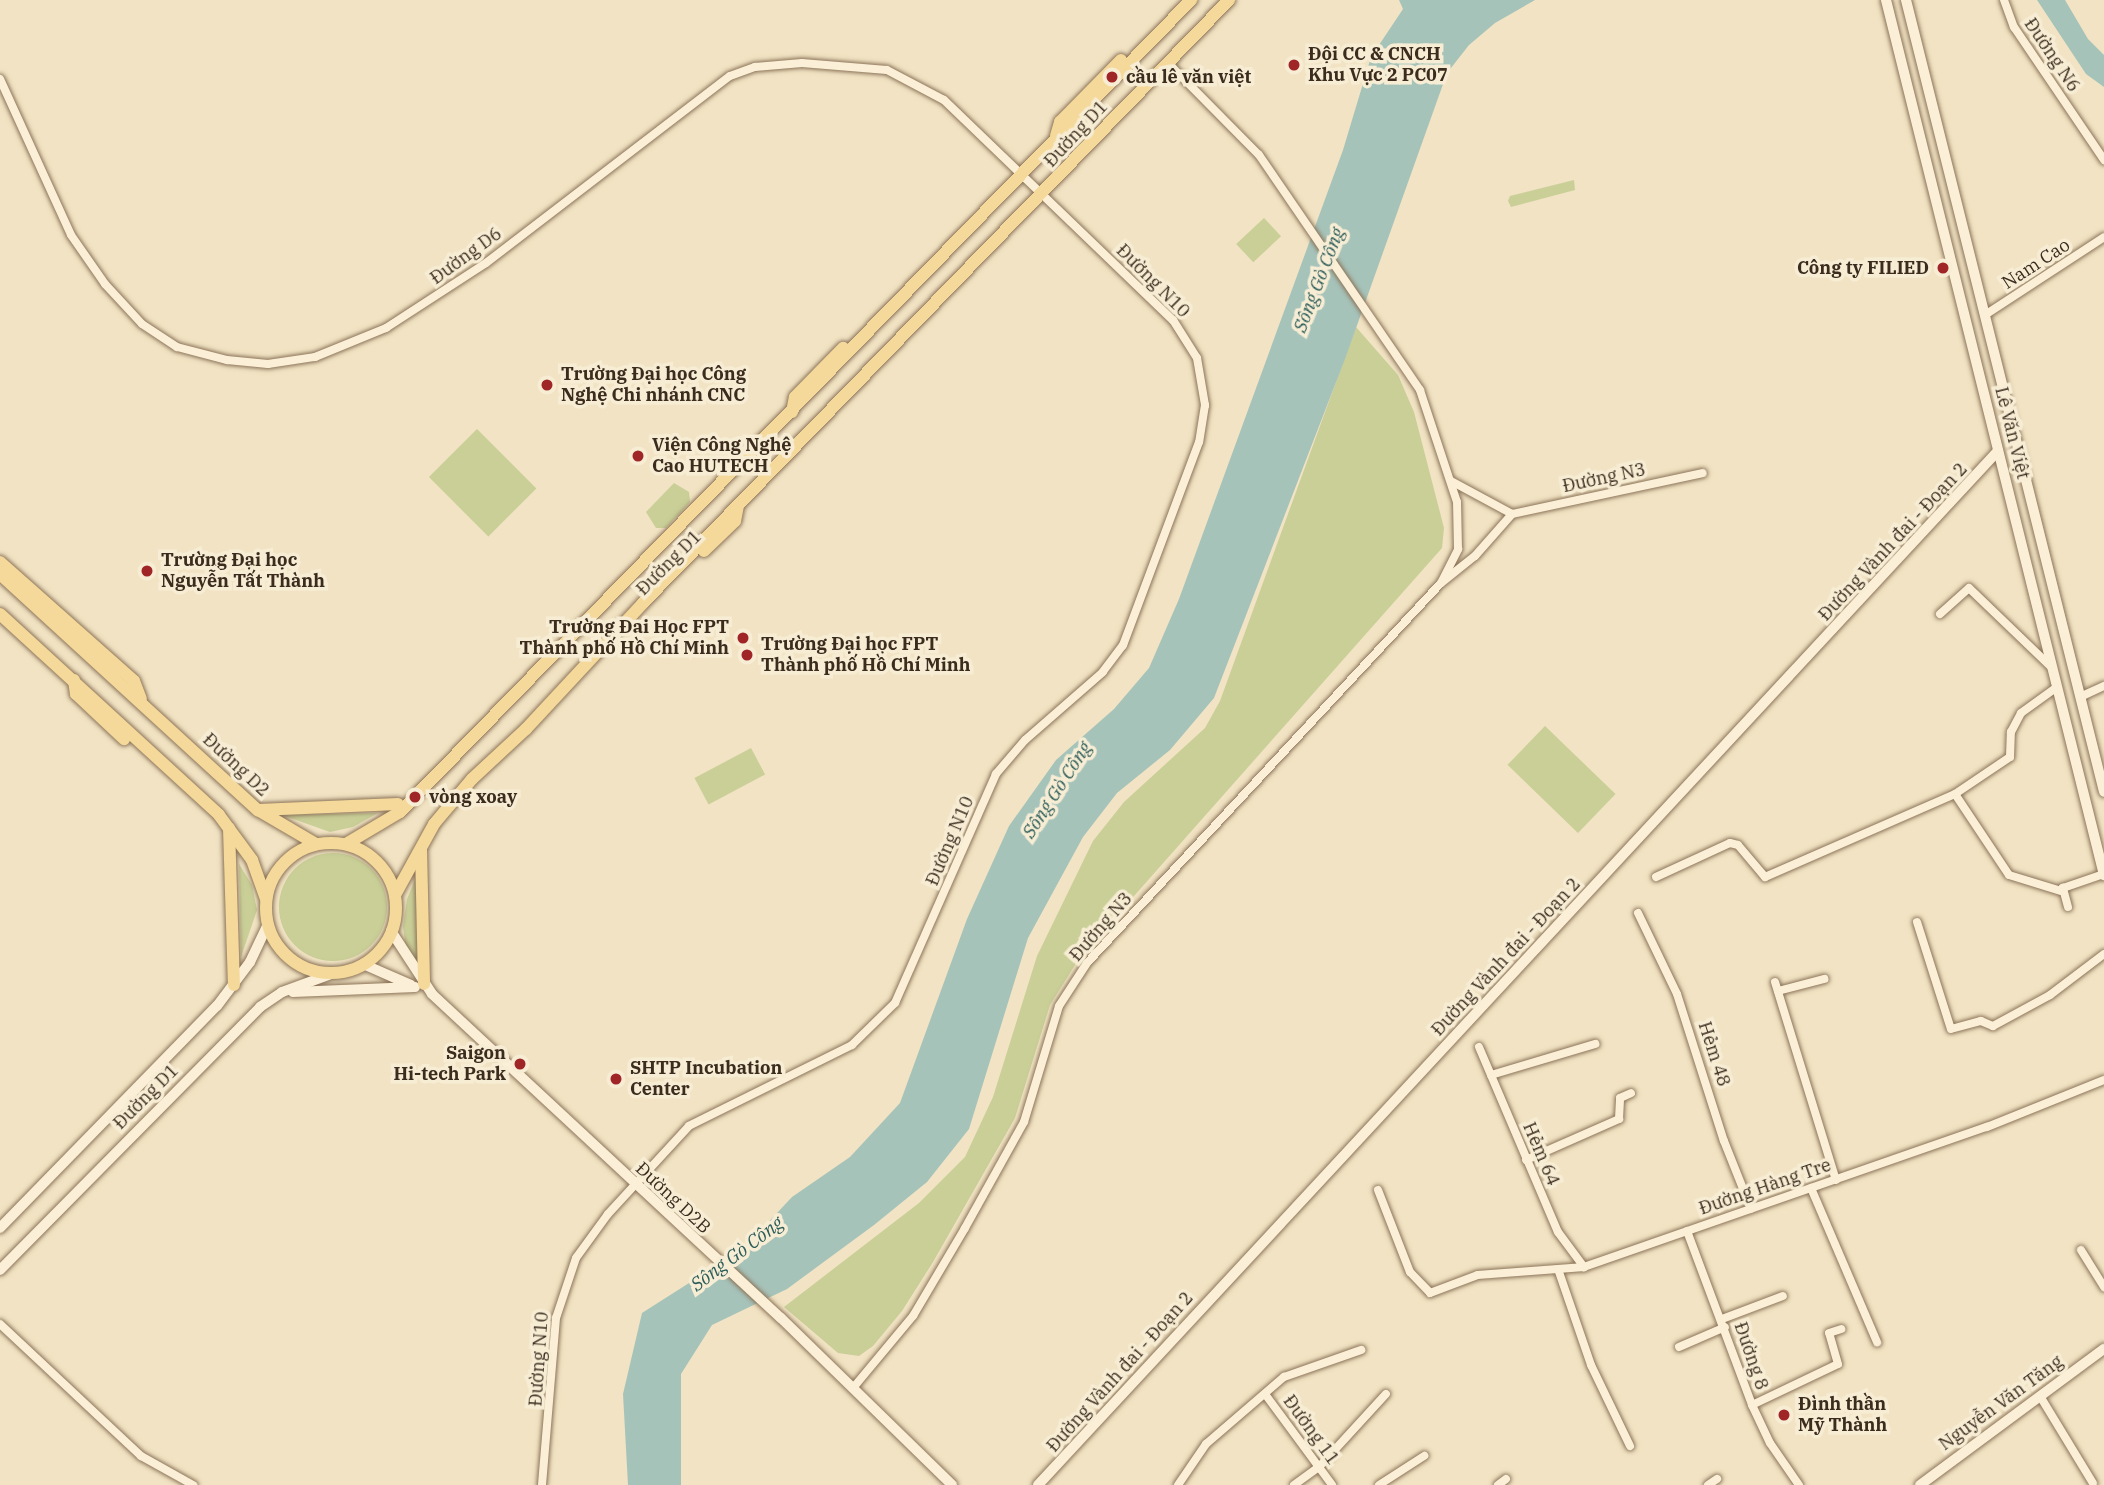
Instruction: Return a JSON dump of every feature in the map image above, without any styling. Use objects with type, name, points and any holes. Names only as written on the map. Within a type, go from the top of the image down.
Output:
[{"type":"main road","name":"Đường D1","points":[[1055,139],[1060,122],[1180,0]]},
{"type":"main road","name":"Đường D1","points":[[346,844],[388,819],[538,674],[1191,0]]},
{"type":"main road","name":"Đường D1","points":[[395,895],[421,845],[472,779],[526,729],[738,504],[1042,195],[1229,0]]},
{"type":"main road","name":"Lê Văn Việt","points":[[1886,0],[2104,875]]},
{"type":"main road","name":"Lê Văn Việt","points":[[1906,0],[2104,792]]},
{"type":"main road","points":[[1968,329],[1985,315]]},
{"type":"main road","points":[[758,448],[776,465]]},
{"type":"main road","name":"Đường D2","points":[[0,562],[134,681],[141,700]]},
{"type":"main road","name":"Đường D2","points":[[0,574],[141,700],[258,810],[316,844]]},
{"type":"main road","points":[[0,614],[74,680],[229,828],[253,860],[267,902],[268,924],[280,947],[300,965],[334,973],[363,964],[391,931],[395,895],[378,862],[346,844],[316,844],[282,865],[267,902]]},
{"type":"main road","points":[[0,626],[18,631]]},
{"type":"main road","name":"Đường D1","points":[[388,819],[398,804],[523,679],[538,674]]},
{"type":"main road","points":[[258,810],[398,804]]},
{"type":"main road","points":[[229,828],[234,985]]},
{"type":"main road","points":[[421,845],[424,988]]},
{"type":"main road","name":"Nguyễn Văn Tăng","points":[[1920,1485],[2104,1349]]},
{"type":"street","name":"Đường N6","points":[[2004,0],[2014,27],[2104,160]]},
{"type":"street","name":"Đường D6","points":[[0,79],[71,235],[105,284],[142,324],[177,347],[268,364],[315,357],[408,316],[486,263],[695,98],[730,76],[755,67],[802,63],[863,65],[909,77],[944,100],[1020,176]]},
{"type":"street","name":"Đường N3","points":[[1168,63],[1259,155],[1420,390],[1451,481],[1460,528],[1458,549],[1441,583]]},
{"type":"street","name":"Đường N10","points":[[542,1485],[562,1287],[589,1236],[689,1126],[852,1045],[884,1018],[904,987],[996,774],[1025,740],[1103,673],[1123,645],[1199,442],[1203,381],[1196,358],[1173,320],[1020,176]]},
{"type":"street","name":"Nam Cao","points":[[1985,315],[2104,237]]},
{"type":"street","name":"Đường Vành đai - Đoạn 2","points":[[1038,1485],[1998,451]]},
{"type":"street","name":"Đường N3","points":[[853,1388],[913,1316],[1024,1122],[1059,1006],[1087,963],[1441,583],[1475,556],[1512,514],[1703,473]]},
{"type":"street","points":[[1451,481],[1512,514]]},
{"type":"street","points":[[1940,614],[1969,588],[2052,668]]},
{"type":"street","points":[[2080,697],[2104,686]]},
{"type":"street","points":[[1656,877],[1730,843],[1738,845],[1765,877],[1955,794],[2010,757],[2011,732],[2021,713],[2057,687]]},
{"type":"street","points":[[1955,794],[2009,875],[2061,891],[2104,875]]},
{"type":"street","points":[[2061,891],[2068,907]]},
{"type":"street","name":"Hẻm 48","points":[[1639,913],[1677,994],[1724,1142],[1751,1209]]},
{"type":"street","points":[[1917,922],[1951,1028],[1981,1021],[1993,1026],[2050,995],[2104,954]]},
{"type":"street","name":"Đường D1","points":[[0,1228],[234,985],[268,924]]},
{"type":"street","name":"Đường D2B","points":[[391,931],[424,988],[781,1318],[952,1485]]},
{"type":"street","name":"Đường D2B","points":[[363,964],[424,988]]},
{"type":"street","name":"Đường D1","points":[[0,1270],[239,1027],[282,992],[334,973]]},
{"type":"street","points":[[1824,979],[1777,986],[1836,1180]]},
{"type":"street","points":[[282,992],[424,988]]},
{"type":"street","points":[[1491,1074],[1595,1044]]},
{"type":"street","name":"Hẻm 64","points":[[1479,1047],[1558,1232],[1584,1267]]},
{"type":"street","name":"Đường Hàng Tre","points":[[1378,1190],[1410,1272],[1430,1293],[1478,1275],[1584,1267],[1836,1180],[2104,1080]]},
{"type":"street","points":[[1526,1160],[1619,1119],[1620,1098],[1631,1093]]},
{"type":"street","points":[[1811,1188],[1877,1342]]},
{"type":"street","name":"Đường 8","points":[[1686,1231],[1752,1405],[1770,1443],[1799,1485]]},
{"type":"street","points":[[2081,1250],[2104,1287]]},
{"type":"street","points":[[1558,1269],[1591,1365],[1630,1447]]},
{"type":"street","points":[[1679,1347],[1723,1323],[1783,1296]]},
{"type":"street","points":[[0,1324],[141,1456],[193,1485]]},
{"type":"street","points":[[1752,1405],[1838,1364],[1829,1333],[1841,1329]]},
{"type":"street","points":[[1178,1485],[1206,1444],[1284,1377],[1361,1350]]},
{"type":"street","name":"Đường 11","points":[[1265,1394],[1332,1485]]},
{"type":"street","points":[[1294,1485],[1319,1467],[1386,1394]]},
{"type":"street","points":[[2040,1396],[2093,1483]]},
{"type":"street","points":[[1379,1485],[1424,1456]]},
{"type":"street","points":[[1498,1485],[1506,1479]]},
{"type":"street","points":[[1708,1485],[1717,1479]]},
{"type":"green space","points":[[1574,180],[1575,190],[1511,207],[1508,201],[1510,196]]},
{"type":"green space","points":[[1264,218],[1281,236],[1253,262],[1236,244]]},
{"type":"green space","points":[[1356,327],[1398,375],[1414,412],[1444,528],[1442,548],[1080,957],[1050,1005],[1015,1118],[933,1262],[902,1311],[873,1346],[859,1356],[838,1353],[784,1307],[919,1203],[965,1157],[993,1097],[1037,956],[1093,841],[1124,802],[1205,728],[1220,701]]},
{"type":"green space","points":[[477,429],[536,488],[488,536],[429,477]]},
{"type":"green space","points":[[674,483],[689,492],[690,502],[666,528],[656,528],[646,512]]},
{"type":"green space","points":[[1545,726],[1615,794],[1578,833],[1507,765]]},
{"type":"green space","points":[[751,748],[765,774],[709,805],[694,778]]},
{"type":"green space","points":[[378,813],[353,827],[330,832],[282,815]]},
{"type":"green space","points":[[333,853],[354,857],[371,869],[383,886],[387,907],[383,928],[371,945],[354,957],[333,961],[312,957],[295,945],[283,928],[279,907],[283,886],[295,869],[312,857]]},
{"type":"green space","points":[[239,864],[252,885],[257,910],[241,957]]},
{"type":"green space","points":[[417,875],[419,968],[406,949],[403,927],[407,899]]},
{"type":"water","name":"Sông Gò Công","points":[[1399,0],[1535,0],[1495,23],[1469,45],[1447,73],[1345,359],[1214,698],[1170,750],[1117,793],[1083,837],[1028,938],[969,1129],[927,1182],[874,1225],[787,1289],[712,1325],[681,1374],[681,1485],[628,1485],[623,1394],[642,1313],[744,1248],[792,1197],[850,1157],[900,1103],[967,919],[1009,826],[1056,760],[1114,709],[1149,668],[1179,599],[1343,150],[1371,57],[1403,9]]},
{"type":"water","points":[[2037,0],[2065,0],[2088,39],[2104,55],[2104,87],[2086,74]]},
{"type":"place","name":"Đội CC & CNCH Khu Vực 2 PC07","points":[[1294,65]]},
{"type":"place","name":"cầu lê văn việt","points":[[1112,77]]},
{"type":"place","name":"Công ty FILIED","points":[[1943,268]]},
{"type":"place","name":"Trường Đại học Công Nghệ Chi nhánh CNC","points":[[547,385]]},
{"type":"place","name":"Viện Công Nghệ Cao HUTECH","points":[[638,456]]},
{"type":"place","name":"Trường Đại học Nguyễn Tất Thành","points":[[147,571]]},
{"type":"place","name":"Trường Đại Học FPT Thành phố Hồ Chí Minh","points":[[743,638]]},
{"type":"place","name":"Trường Đại học FPT Thành phố Hồ Chí Minh","points":[[747,655]]},
{"type":"place","name":"vòng xoay","points":[[415,797]]},
{"type":"place","name":"Saigon Hi-tech Park","points":[[520,1064]]},
{"type":"place","name":"SHTP Incubation Center","points":[[616,1079]]},
{"type":"place","name":"Đình thần Mỹ Thành","points":[[1784,1415]]}]
